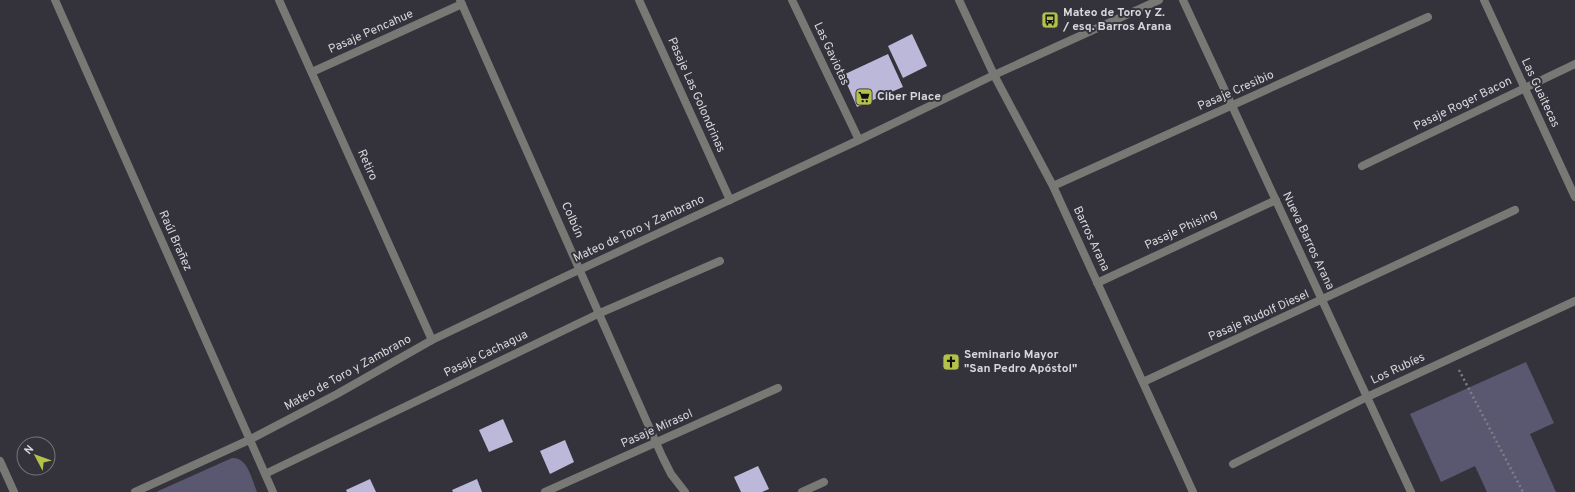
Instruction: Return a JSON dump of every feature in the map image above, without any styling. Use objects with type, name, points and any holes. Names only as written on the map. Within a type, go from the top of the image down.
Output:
[{"type":"street","name":"Raúl Brañez","points":[[55,0],[273,492]]},
{"type":"street","name":"Retiro","points":[[279,0],[432,340]]},
{"type":"street","name":"Pasaje Las Golondrinas","points":[[639,0],[730,200]]},
{"type":"street","name":"Las Gaviotas","points":[[792,0],[859,140]]},
{"type":"street","name":"Barros Arana","points":[[959,0],[994,75],[1053,186],[1193,492]]},
{"type":"street","name":"Mateo de Toro y Zambrano","points":[[135,492],[249,440],[337,394],[432,340],[859,140],[994,75],[1159,0]]},
{"type":"street","name":"Nueva Barros Arana","points":[[1183,0],[1411,492]]},
{"type":"street","name":"Las Guaitecas","points":[[1484,0],[1572,183],[1575,197]]},
{"type":"street","name":"Pasaje Pencahue","points":[[312,72],[461,2]]},
{"type":"street","name":"Colbún","points":[[461,2],[671,474],[685,492]]},
{"type":"street","name":"Pasaje Cresibio","points":[[1053,186],[1428,17]]},
{"type":"street","name":"Pasaje Roger Bacon","points":[[1362,166],[1575,64]]},
{"type":"street","name":"Pasaje Phising","points":[[1097,283],[1276,200]]},
{"type":"street","name":"Pasaje Rudolf Diesel","points":[[1143,382],[1515,210]]},
{"type":"street","name":"Pasaje Cachagua","points":[[265,474],[600,313],[720,261]]},
{"type":"street","name":"Los Rubíes","points":[[1233,464],[1367,397],[1575,302]]},
{"type":"street","name":"Pasaje Mirasol","points":[[545,492],[778,388]]},
{"type":"street","points":[[0,461],[14,492]]},
{"type":"street","points":[[802,492],[824,482]]},
{"type":"path","points":[[1452,358],[1522,492]]},
{"type":"shaded area","points":[[1526,362],[1554,423],[1530,434],[1556,492],[1487,492],[1475,466],[1441,482],[1410,414]]},
{"type":"shaded area","points":[[232,458],[242,461],[246,465],[257,492],[156,492]]},
{"type":"building","points":[[912,34],[927,66],[903,78],[888,46]]},
{"type":"building","points":[[888,54],[903,87],[857,107],[843,75]]},
{"type":"building","points":[[503,419],[513,442],[489,452],[479,430]]},
{"type":"building","points":[[565,440],[574,462],[550,474],[540,451]]},
{"type":"building","points":[[758,466],[769,489],[762,492],[741,492],[734,477]]},
{"type":"building","points":[[370,479],[376,492],[347,492],[346,490]]},
{"type":"building","points":[[477,479],[482,492],[453,492],[452,490]]},
{"type":"place","name":"Mateo de Toro y Z. / esq. Barros Arana","points":[[1050,20]]},
{"type":"place","name":"Ciber Place","points":[[864,97]]},
{"type":"place","name":"Seminario Mayor \"San Pedro Apóstol\"","points":[[951,362]]}]
